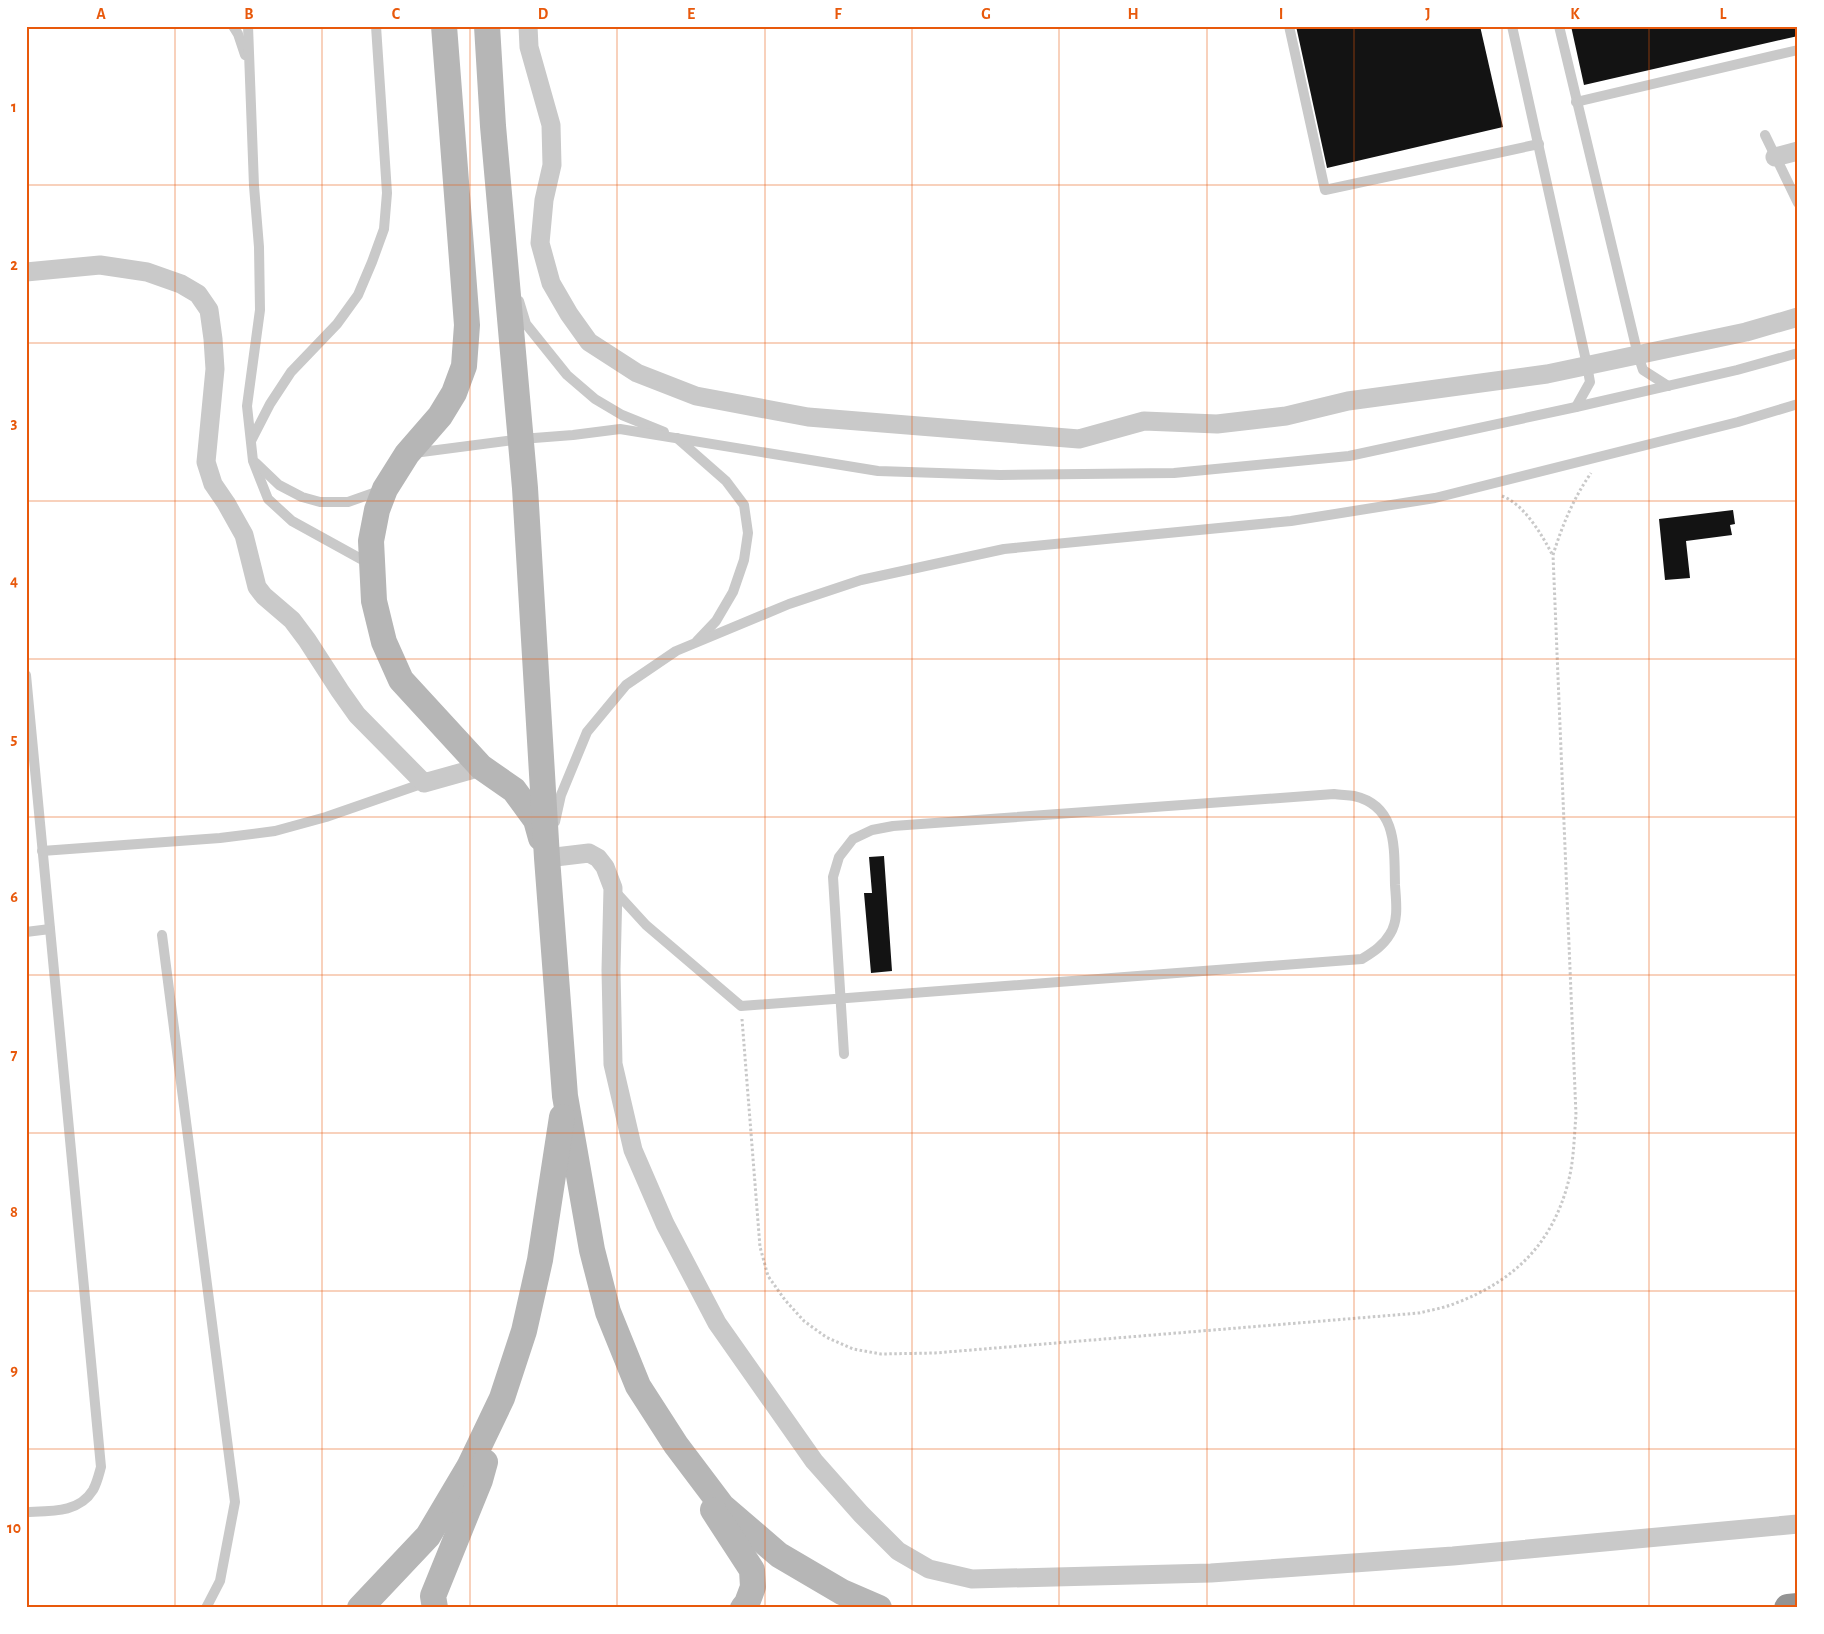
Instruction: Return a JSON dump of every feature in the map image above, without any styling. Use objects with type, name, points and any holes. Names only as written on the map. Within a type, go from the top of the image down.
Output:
[{"type":"highway","points":[[1788,1608],[1798,1607]]},
{"type":"street","points":[[444,26],[467,325],[464,366],[454,393],[440,416],[407,454],[385,488],[377,510],[371,541],[374,600],[384,642],[401,680],[481,767],[514,790],[536,820],[547,858]]},
{"type":"street","points":[[487,26],[493,126],[521,439],[547,858],[565,1096],[592,1250],[608,1312],[638,1386],[679,1461],[752,1570],[753,1587],[744,1608]]},
{"type":"street","points":[[528,26],[529,47],[551,125],[552,165],[544,200],[540,243],[552,283],[569,314],[589,342],[637,373],[696,396],[808,417],[1079,439],[1144,421],[1217,424],[1286,416],[1348,401],[1547,374],[1746,332],[1798,317]]},
{"type":"street","points":[[1775,157],[1798,152]]},
{"type":"street","points":[[26,272],[100,265],[147,272],[181,284],[198,294],[209,310],[215,369],[206,462],[213,484],[244,535],[257,586],[264,596],[292,620],[357,715],[424,783],[481,767]]},
{"type":"street","points":[[547,858],[589,852],[598,858],[605,867],[613,888],[611,970],[613,1064],[633,1150],[665,1224],[717,1324],[814,1461],[861,1514],[898,1551],[929,1569],[972,1579],[1211,1573],[1453,1556],[1798,1524]]},
{"type":"street","points":[[435,1608],[433,1596],[480,1480],[502,1398],[524,1331],[540,1260],[565,1096]]},
{"type":"street","points":[[638,1386],[676,1446],[722,1506],[779,1556],[842,1592],[879,1608]]},
{"type":"street","points":[[360,1608],[428,1536],[469,1467],[502,1398]]},
{"type":"lane","points":[[233,26],[238,34],[249,67]]},
{"type":"lane","points":[[248,26],[260,301],[247,406],[254,461],[268,499],[292,521],[372,565]]},
{"type":"lane","points":[[251,441],[270,404],[291,372],[337,324],[358,295],[384,229],[387,193],[376,26]]},
{"type":"lane","points":[[1289,26],[1325,190],[1539,144]]},
{"type":"lane","points":[[1512,26],[1590,382],[1576,407]]},
{"type":"lane","points":[[1559,26],[1638,355],[1643,370],[1668,386]]},
{"type":"lane","points":[[1576,102],[1798,50]]},
{"type":"lane","points":[[1765,135],[1798,203]]},
{"type":"lane","points":[[505,258],[526,324],[567,375],[595,399],[622,415],[677,438],[726,481],[744,505],[748,533],[744,560],[733,592],[716,621],[695,644]]},
{"type":"lane","points":[[407,454],[521,439],[620,429],[878,471],[1000,475],[1174,473],[1349,456],[1668,386],[1798,353]]},
{"type":"lane","points":[[547,858],[561,795],[587,732],[626,685],[676,652],[789,604],[861,580],[1004,549],[1291,521],[1435,498],[1738,422],[1798,404]]},
{"type":"lane","points":[[254,461],[279,484],[302,497],[320,502],[348,502],[385,488]]},
{"type":"lane","points":[[26,675],[101,1467],[95,1488],[79,1505],[62,1510],[26,1512]]},
{"type":"lane","points":[[42,851],[220,838],[275,831],[326,817],[424,783]]},
{"type":"lane","points":[[613,888],[646,925],[741,1006],[840,999],[1362,960],[1380,948],[1392,932],[1397,914],[1393,836],[1385,816],[1371,803],[1354,796],[1334,794],[893,826],[872,830],[853,839],[839,857],[833,877],[840,999],[844,1054]]},
{"type":"lane","points":[[26,932],[50,929]]},
{"type":"lane","points":[[162,935],[235,1502],[220,1581],[206,1608]]},
{"type":"path","points":[[741,1006],[760,1247],[768,1276],[785,1300],[804,1321],[826,1337],[853,1349],[881,1354],[935,1353],[1419,1313],[1455,1304],[1486,1290],[1516,1270],[1540,1244],[1560,1212],[1569,1181],[1576,1115],[1553,555],[1572,503],[1590,474],[1614,452]]},
{"type":"path","points":[[1476,488],[1508,498],[1525,514],[1540,533],[1553,555]]},
{"type":"building","points":[[1296,26],[1480,26],[1503,127],[1327,168]]},
{"type":"building","points":[[1571,26],[1798,26],[1798,36],[1584,85]]},
{"type":"building","points":[[1733,510],[1735,524],[1730,525],[1732,535],[1686,541],[1690,578],[1665,580],[1659,519]]},
{"type":"building","points":[[884,856],[892,971],[871,973],[864,893],[872,893],[869,857]]}]
